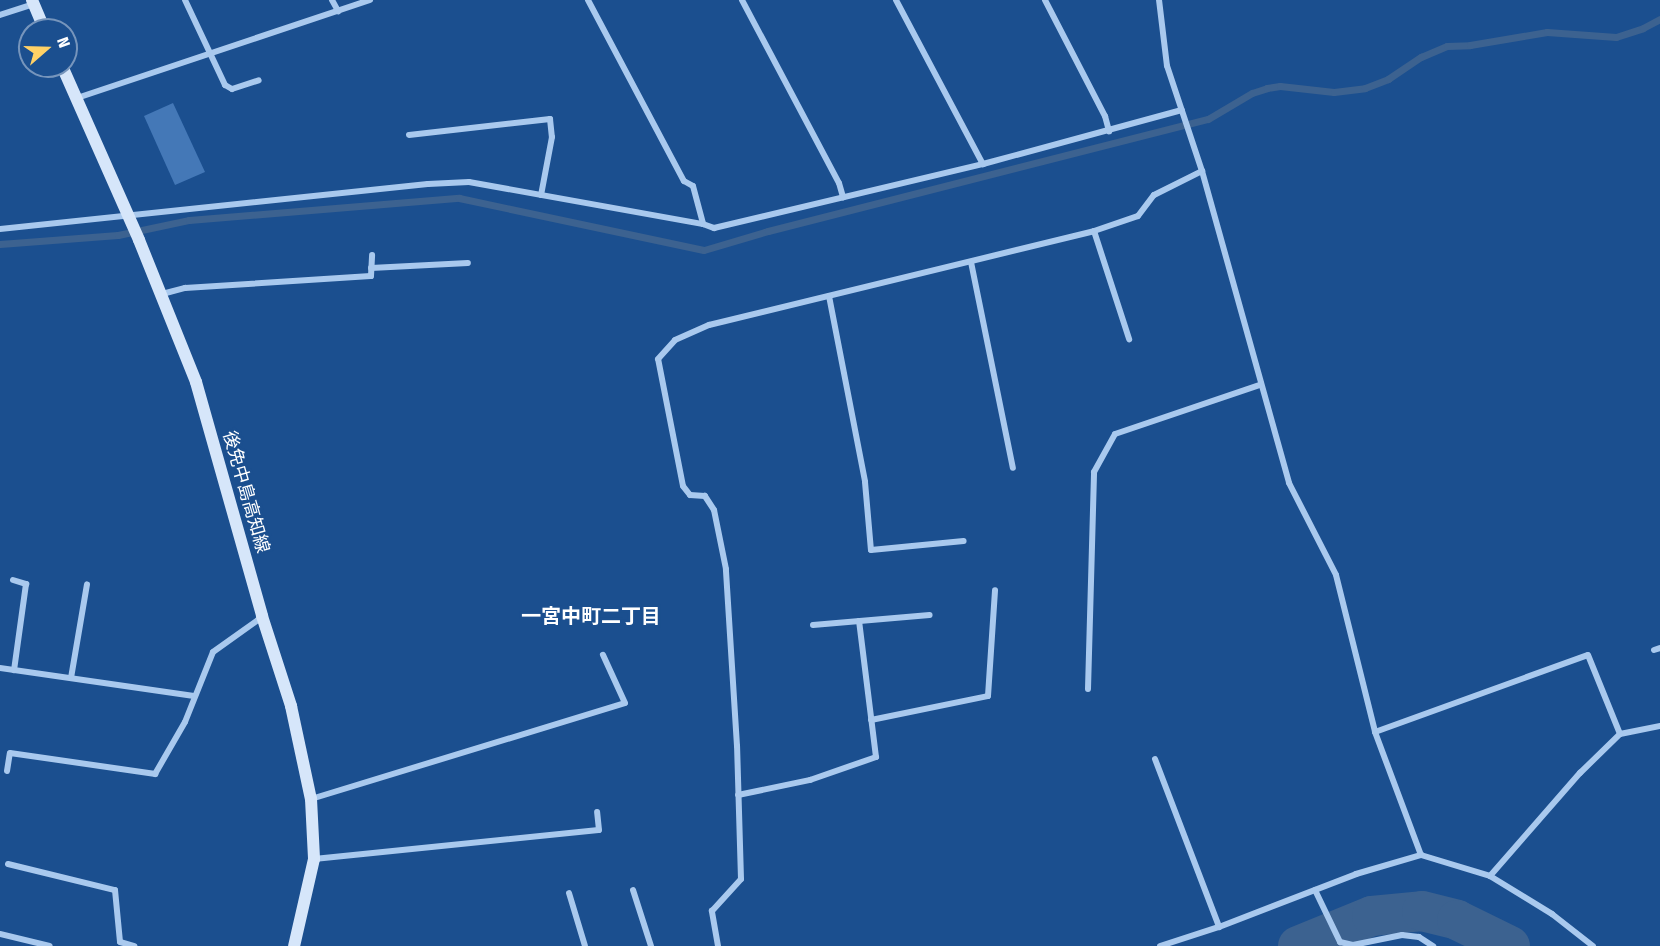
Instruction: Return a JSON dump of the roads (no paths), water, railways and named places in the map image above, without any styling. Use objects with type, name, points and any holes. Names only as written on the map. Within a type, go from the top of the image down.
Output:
[{"type":"main road","points":[[33,2],[40,18]]},
{"type":"main road","name":"後免中島高知線","points":[[67,78],[131,220],[196,382],[262,616],[291,706],[311,799],[314,859],[294,946]]},
{"type":"street","points":[[185,0],[225,85],[232,89],[258,80]]},
{"type":"street","points":[[332,0],[338,10]]},
{"type":"street","points":[[76,98],[370,0]]},
{"type":"street","points":[[588,0],[684,181],[693,186],[703,224]]},
{"type":"street","points":[[742,0],[839,183],[843,197]]},
{"type":"street","points":[[896,0],[983,164]]},
{"type":"street","points":[[1045,0],[1105,116],[1109,130]]},
{"type":"street","points":[[1159,0],[1167,66],[1202,171],[1260,386],[1289,483],[1335,575],[1375,732],[1421,855]]},
{"type":"street","points":[[0,15],[33,2]]},
{"type":"street","points":[[0,229],[131,220],[428,184],[469,182],[703,224],[714,228],[983,164],[1183,112]]},
{"type":"street","points":[[409,135],[550,119],[552,137],[541,195]]},
{"type":"street","points":[[718,946],[712,911],[741,879],[726,569],[714,510],[705,496],[690,495],[683,486],[658,359],[675,340],[709,326],[1094,231],[1138,216],[1154,195],[1202,171]]},
{"type":"street","points":[[1094,231],[1130,339]]},
{"type":"street","points":[[162,294],[185,288],[371,276],[372,255]]},
{"type":"street","points":[[971,262],[1013,468]]},
{"type":"street","points":[[371,268],[468,263]]},
{"type":"street","points":[[829,296],[865,482],[871,550],[964,542]]},
{"type":"street","points":[[1088,689],[1094,472],[1115,434],[1260,386]]},
{"type":"street","points":[[13,580],[26,584],[14,670]]},
{"type":"street","points":[[71,678],[87,584]]},
{"type":"street","points":[[871,720],[988,696],[995,590]]},
{"type":"street","points":[[813,625],[930,615]]},
{"type":"street","points":[[7,771],[10,753],[154,774],[185,722],[213,651],[262,616]]},
{"type":"street","points":[[738,795],[810,780],[876,757],[859,621]]},
{"type":"street","points":[[311,799],[625,703],[603,655]]},
{"type":"street","points":[[1375,732],[1588,655],[1620,734]]},
{"type":"street","points":[[0,668],[194,696]]},
{"type":"street","points":[[1490,876],[1580,773],[1620,734],[1660,726]]},
{"type":"street","points":[[1155,759],[1219,927]]},
{"type":"street","points":[[314,859],[599,830],[597,812]]},
{"type":"street","points":[[1160,946],[1219,927],[1315,890],[1421,855],[1490,876],[1552,914],[1593,946]]},
{"type":"street","points":[[8,864],[115,891],[119,944],[134,946]]},
{"type":"street","points":[[633,890],[651,946]]},
{"type":"street","points":[[1315,890],[1340,942],[1353,945],[1402,935],[1419,937],[1433,946]]},
{"type":"street","points":[[569,893],[585,946]]},
{"type":"street","points":[[0,934],[50,946]]},
{"type":"waterway","points":[[0,244],[118,235],[189,220],[459,198],[704,250],[768,231],[1208,119],[1252,93],[1267,88],[1280,86],[1334,92],[1365,88],[1388,79],[1421,57],[1447,46],[1470,45],[1547,32],[1616,37],[1643,28],[1660,19]]},
{"type":"waterway","points":[[1298,946],[1372,916],[1422,911],[1457,920],[1510,946]]},
{"type":"district","name":"一宮中町二丁目","points":[[591,616]]}]
